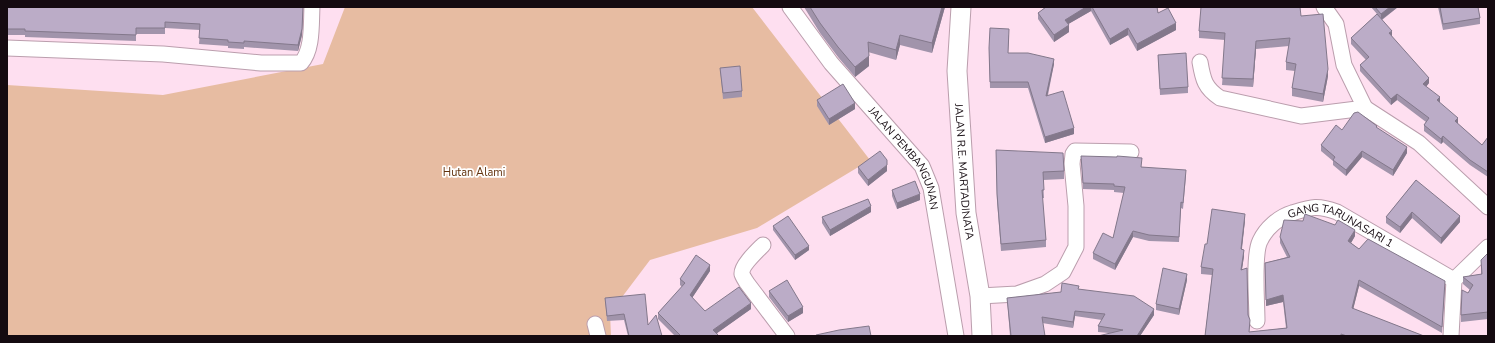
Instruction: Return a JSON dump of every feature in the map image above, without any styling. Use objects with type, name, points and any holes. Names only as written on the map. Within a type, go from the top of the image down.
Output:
[{"type":"street","points":[[7,48],[163,54],[261,63],[301,63],[306,57],[309,43],[312,7]]},
{"type":"street","name":"JALAN PEMBANGUNAN","points":[[790,7],[831,62],[922,166],[931,188],[956,336]]},
{"type":"street","name":"JALAN R.E. MARTADINATA","points":[[961,7],[957,71],[966,213],[980,296],[982,336]]},
{"type":"street","points":[[1324,7],[1336,24],[1344,65],[1365,108],[1419,143],[1488,207]]},
{"type":"street","points":[[1200,62],[1203,79],[1211,92],[1220,98],[1302,116],[1365,108]]},
{"type":"street","points":[[980,296],[1017,294],[1045,284],[1063,272],[1076,247],[1076,206],[1072,164],[1073,154],[1075,151],[1130,152]]},
{"type":"street","name":"GANG TARUNASARI 1","points":[[1257,321],[1257,253],[1260,241],[1274,222],[1287,215],[1310,207],[1323,207],[1337,212],[1454,280]]},
{"type":"street","points":[[763,245],[747,262],[742,274],[747,283],[787,336]]},
{"type":"street","points":[[1452,336],[1454,280],[1488,247]]},
{"type":"green space","name":"Hutan Alami","points":[[345,7],[752,7],[870,160],[757,228],[650,260],[610,313],[611,336],[7,336],[7,85],[163,95],[323,64]]},
{"type":"building","points":[[7,7],[303,7],[302,29],[298,45],[244,41],[244,43],[228,42],[228,40],[199,38],[200,24],[165,22],[165,28],[136,28],[136,35],[7,29]]},
{"type":"building","points":[[810,7],[942,7],[932,43],[900,35],[896,50],[868,42],[869,56],[855,67],[820,23]]},
{"type":"building","points":[[1046,7],[1086,7],[1065,20],[1069,25],[1054,35],[1038,13]]},
{"type":"building","points":[[1092,7],[1157,7],[1158,13],[1168,8],[1176,23],[1137,44],[1128,28],[1110,39]]},
{"type":"building","points":[[1201,7],[1300,7],[1301,16],[1323,14],[1328,69],[1323,94],[1292,88],[1296,64],[1286,62],[1290,38],[1256,41],[1253,79],[1222,78],[1225,33],[1199,31]]},
{"type":"building","points":[[1375,7],[1390,7],[1381,14]]},
{"type":"building","points":[[1440,7],[1478,7],[1480,18],[1443,24]]},
{"type":"building","points":[[1377,14],[1392,31],[1389,33],[1429,78],[1423,84],[1440,97],[1437,100],[1458,118],[1455,121],[1482,145],[1488,137],[1488,172],[1470,160],[1443,136],[1441,139],[1424,125],[1429,118],[1397,94],[1391,99],[1360,65],[1369,57],[1351,38]]},
{"type":"building","points":[[990,28],[1009,29],[1008,53],[1028,53],[1054,59],[1046,96],[1063,91],[1074,128],[1045,137],[1028,82],[990,82]]},
{"type":"building","points":[[1186,53],[1188,87],[1160,89],[1158,55]]},
{"type":"building","points":[[740,66],[742,91],[723,93],[720,68]]},
{"type":"building","points":[[843,84],[855,103],[829,119],[817,100]]},
{"type":"building","points":[[1358,112],[1377,126],[1376,127],[1407,147],[1393,170],[1362,151],[1346,170],[1333,160],[1335,157],[1321,145],[1336,125],[1342,130],[1354,113]]},
{"type":"building","points":[[996,150],[1063,153],[1064,171],[1043,172],[1044,190],[1042,190],[1046,240],[1001,244],[997,194]]},
{"type":"building","points":[[880,151],[887,160],[887,165],[868,180],[858,167]]},
{"type":"building","points":[[1081,156],[1142,158],[1141,167],[1186,170],[1183,203],[1181,202],[1179,237],[1149,235],[1133,231],[1115,264],[1093,253],[1103,233],[1113,238],[1125,187],[1114,186],[1114,184],[1083,183]]},
{"type":"building","points":[[1416,180],[1460,216],[1441,238],[1412,212],[1400,227],[1386,217]]},
{"type":"building","points":[[915,181],[920,194],[897,203],[892,190]]},
{"type":"building","points":[[868,199],[871,206],[830,230],[822,217]]},
{"type":"building","points":[[1212,209],[1245,214],[1241,249],[1244,250],[1241,270],[1247,268],[1248,315],[1250,320],[1249,332],[1287,328],[1283,295],[1266,300],[1265,263],[1290,257],[1280,237],[1284,220],[1303,221],[1305,214],[1335,225],[1338,220],[1355,230],[1348,241],[1359,249],[1368,239],[1445,281],[1442,327],[1359,280],[1352,308],[1424,336],[1347,336],[1341,334],[1341,336],[1205,336],[1213,269],[1201,267],[1205,244],[1207,244]]},
{"type":"building","points":[[788,216],[809,246],[795,255],[773,226]]},
{"type":"building","points":[[1488,253],[1488,312],[1461,315],[1462,290],[1468,293],[1473,285],[1463,277],[1482,274],[1481,260]]},
{"type":"building","points":[[696,255],[710,265],[690,295],[705,311],[739,287],[751,303],[713,330],[719,336],[681,336],[658,313],[685,283],[680,279]]},
{"type":"building","points":[[1163,268],[1187,274],[1179,309],[1156,304]]},
{"type":"building","points":[[787,280],[803,307],[788,316],[769,291]]},
{"type":"building","points":[[1062,283],[1079,286],[1078,289],[1134,296],[1154,309],[1137,336],[1098,336],[1123,330],[1098,326],[1105,314],[1075,311],[1073,322],[1042,317],[1045,336],[1011,336],[1007,298],[1061,292]]},
{"type":"building","points":[[645,294],[648,325],[656,315],[662,336],[629,336],[624,314],[607,316],[605,298]]},
{"type":"building","points":[[869,326],[871,336],[816,336],[839,330]]}]
